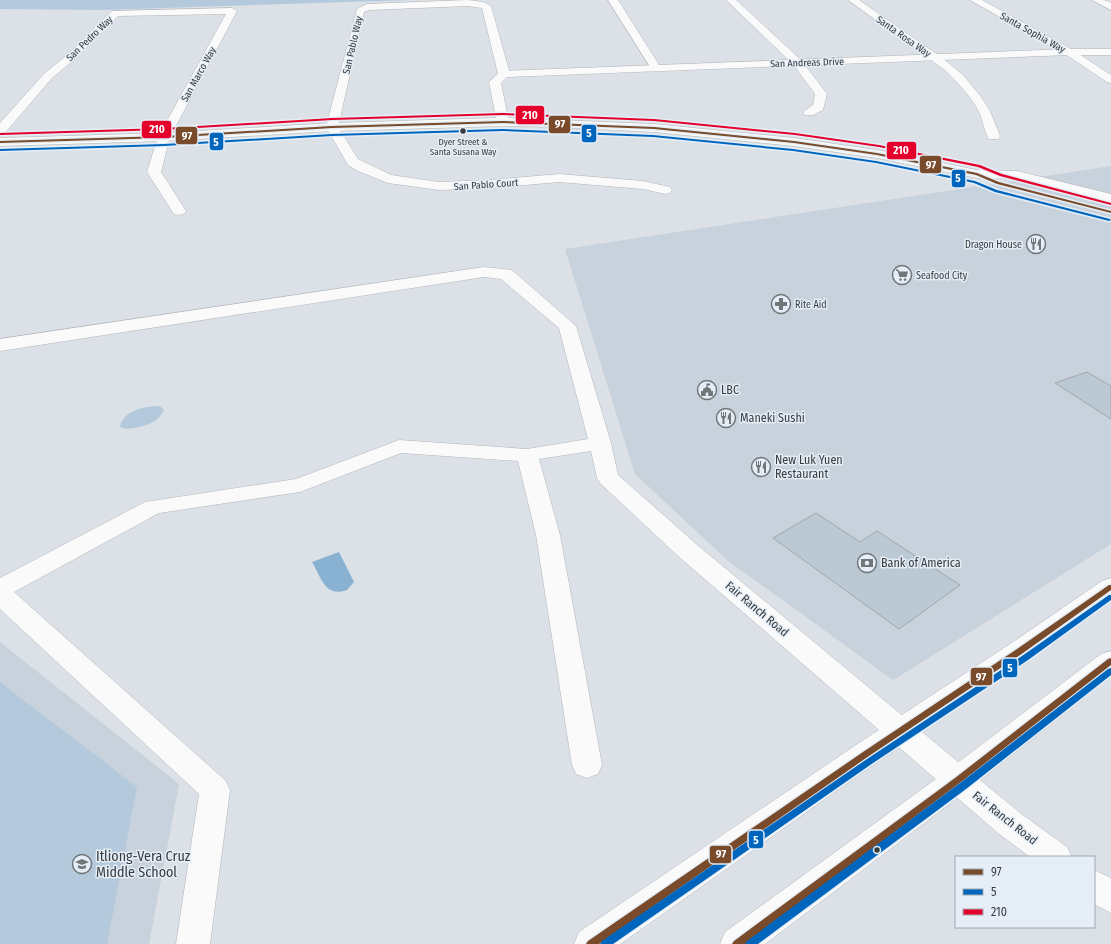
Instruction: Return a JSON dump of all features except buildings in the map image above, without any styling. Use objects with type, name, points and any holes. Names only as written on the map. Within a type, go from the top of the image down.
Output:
[{"type":"street","points":[[613,0],[656,68]]},
{"type":"street","points":[[731,0],[797,62],[822,94],[819,106],[809,112]]},
{"type":"street","name":"Santa Rosa Way","points":[[853,0],[935,58],[966,84],[990,121],[994,136]]},
{"type":"street","name":"Santa Sophia Way","points":[[975,0],[1069,52],[1111,80]]},
{"type":"street","points":[[1097,0],[1111,7]]},
{"type":"street","name":"San Pablo Way","points":[[332,126],[360,11],[367,7],[480,4],[486,6],[504,74]]},
{"type":"street","name":"San Pedro Way","points":[[0,131],[48,76],[72,57],[115,13],[232,11]]},
{"type":"street","name":"San Marco Way","points":[[179,211],[154,172],[164,137],[232,11]]},
{"type":"street","name":"San Andreas Drive","points":[[504,74],[1069,52],[1111,52]]},
{"type":"street","points":[[503,122],[495,82],[504,74]]},
{"type":"street","points":[[0,142],[164,137],[332,126],[503,122],[556,123],[711,133],[794,142],[877,154],[978,174],[1017,175],[1111,198]]},
{"type":"street","name":"San Pablo Court","points":[[332,126],[353,162],[388,179],[439,186],[491,184],[559,178],[644,185],[665,190]]},
{"type":"street","points":[[978,174],[998,183],[1111,212]]},
{"type":"street","name":"Fair Ranch Road","points":[[0,345],[484,272],[506,274],[568,326],[608,478],[686,549],[901,730],[958,780],[1009,823],[1055,856]]},
{"type":"street","points":[[0,589],[153,507],[300,485],[399,446],[526,455],[600,444]]},
{"type":"street","points":[[526,455],[548,535],[588,765]]},
{"type":"street","points":[[591,944],[901,730],[936,709],[1111,587]]},
{"type":"street","points":[[0,594],[215,790],[193,944]]},
{"type":"street","points":[[737,944],[958,780],[1111,661]]},
{"type":"street","points":[[1095,886],[1111,897]]},
{"type":"shaded area","points":[[0,0],[412,0],[103,10],[0,9]]},
{"type":"shaded area","points":[[1111,166],[1111,544],[893,680],[727,560],[635,474],[565,249]]},
{"type":"shaded area","points":[[160,406],[164,410],[153,422],[144,426],[127,429],[120,427],[122,421],[130,413],[142,408]]},
{"type":"shaded area","name":"Itliong-Vera Cruz Middle School","points":[[0,642],[179,784],[149,944],[0,944]]},
{"type":"shaded area","name":"Itliong-Vera Cruz Middle School","points":[[0,682],[137,787],[107,944],[0,944]]},
{"type":"water","points":[[339,552],[354,582],[347,590],[340,592],[329,589],[325,585],[312,562]]},
{"type":"transit line","name":"210","points":[[0,134],[164,129],[332,119],[503,114],[654,120],[795,134],[879,146],[979,166],[1001,175],[1111,204]]},
{"type":"transit line","name":"97","points":[[0,142],[164,137],[332,127],[503,122],[654,128],[794,142],[877,154],[977,174],[998,183],[1111,212]]},
{"type":"transit line","name":"5","points":[[0,150],[164,145],[332,135],[503,130],[653,136],[793,150],[876,162],[975,182],[996,191],[1109,220]]},
{"type":"transit line","name":"97","points":[[591,944],[866,754],[1020,651],[1111,587]]},
{"type":"transit line","name":"5","points":[[605,944],[870,761],[1025,658],[1111,597]]},
{"type":"transit line","name":"97","points":[[737,944],[958,780],[1111,661]]},
{"type":"transit line","name":"5","points":[[750,944],[963,786],[1111,671]]},
{"type":"place","name":"Dyer Street & Santa Susana Way","points":[[463,131]]},
{"type":"place","name":"Dragon House","points":[[1036,244]]},
{"type":"place","name":"Seafood City","points":[[902,275]]},
{"type":"place","name":"Rite Aid","points":[[781,304]]},
{"type":"place","name":"LBC","points":[[707,390]]},
{"type":"place","name":"Maneki Sushi","points":[[726,418]]},
{"type":"place","name":"New Luk Yuen Restaurant","points":[[761,467]]},
{"type":"place","name":"Bank of America","points":[[867,563]]},
{"type":"place","name":"Itliong-Vera Cruz Middle School","points":[[82,864]]}]
